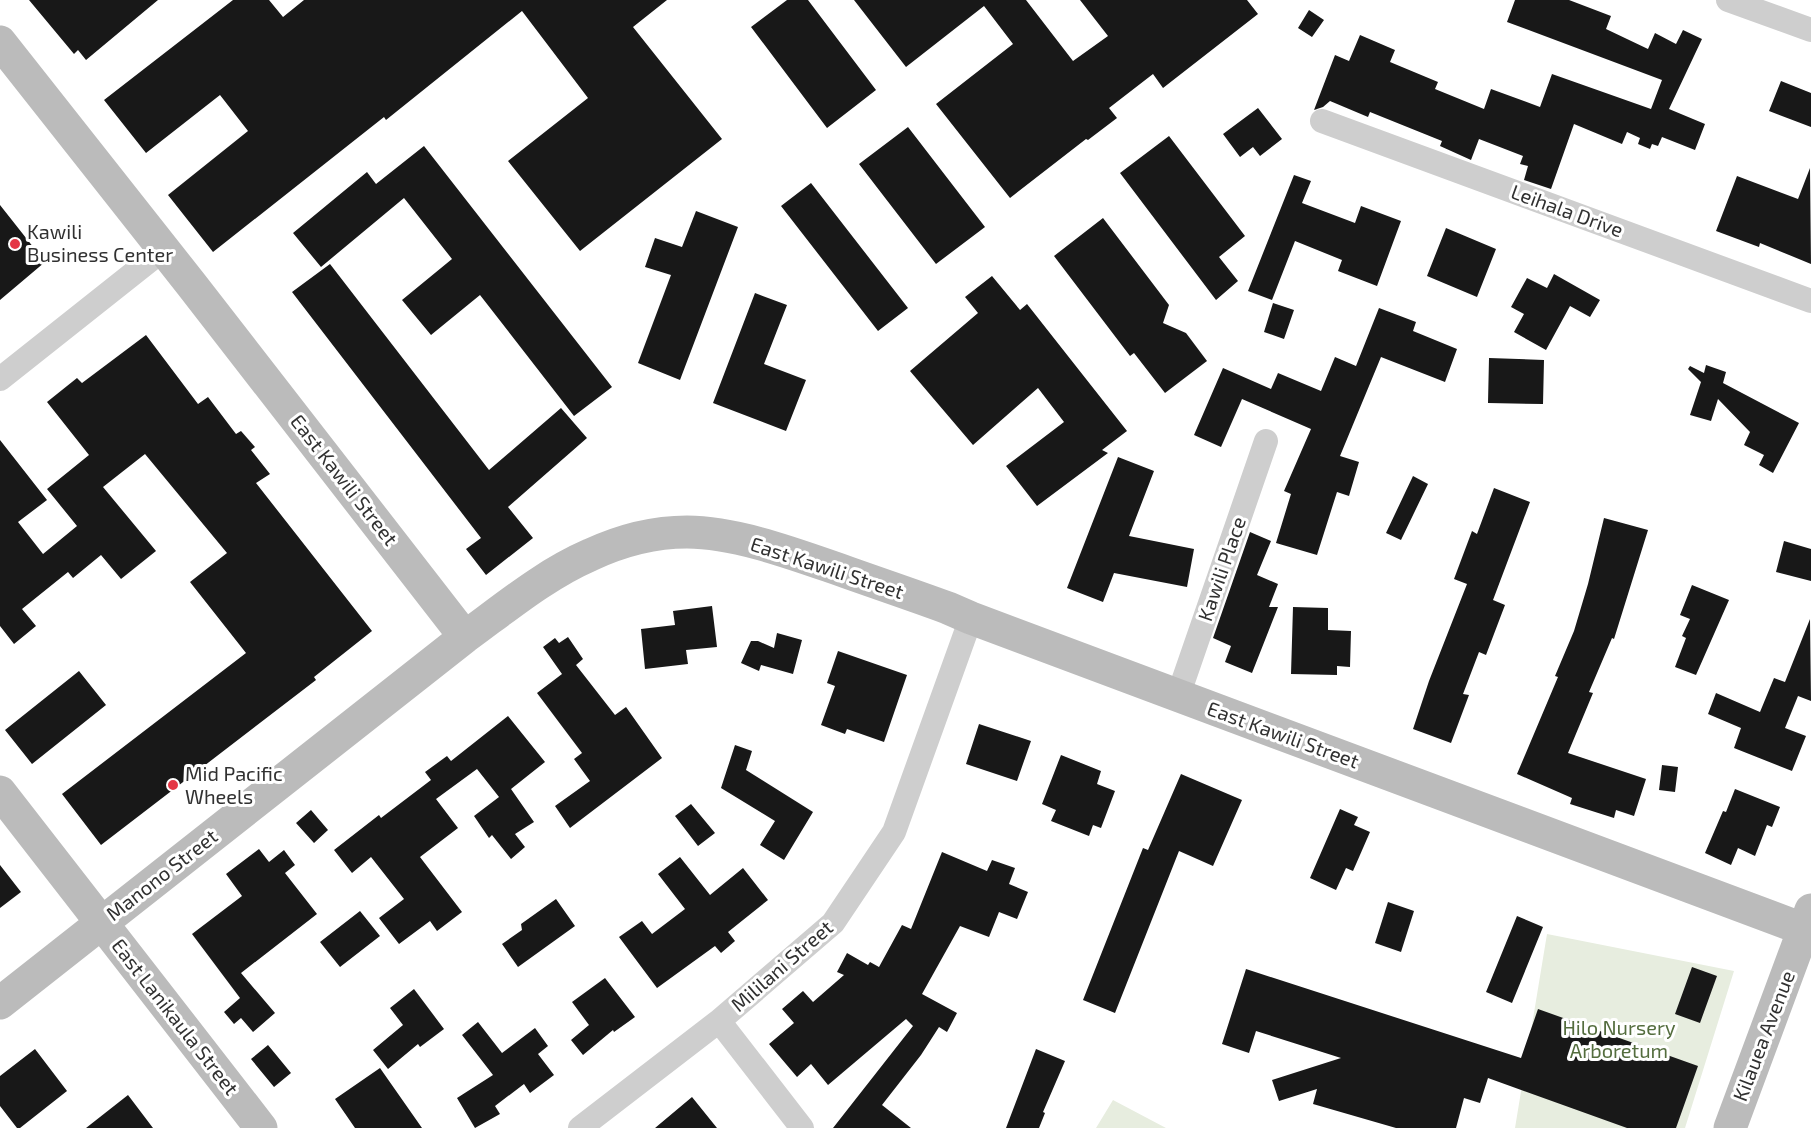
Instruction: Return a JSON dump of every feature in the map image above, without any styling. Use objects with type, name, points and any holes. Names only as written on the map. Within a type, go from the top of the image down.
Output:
[{"type":"street","points":[[1728,0],[1811,30]]},
{"type":"street","name":"East Kawili Street","points":[[0,42],[465,637],[559,570],[614,545],[643,537],[690,532],[785,550],[948,608],[1179,696],[1809,924]]},
{"type":"street","name":"Leihala Drive","points":[[1322,121],[1811,301]]},
{"type":"street","points":[[0,380],[164,249]]},
{"type":"street","name":"Kawili Place","points":[[1179,696],[1266,441]]},
{"type":"street","name":"Mililani Street","points":[[580,1128],[719,1021],[833,923],[894,832],[971,618]]},
{"type":"street","name":"Manono Street","points":[[0,1003],[465,637]]},
{"type":"street","name":"East Lanikaula Street","points":[[0,792],[261,1128]]},
{"type":"street","name":"Kilauea Avenue","points":[[1730,1128],[1809,924]]},
{"type":"street","points":[[719,1021],[802,1128]]},
{"type":"green space","name":"Hilo Nursery Arboretum","points":[[1547,934],[1734,971],[1685,1128],[1515,1128]]},
{"type":"green space","points":[[1113,1100],[1166,1128],[1096,1128]]},
{"type":"building","points":[[29,0],[158,0],[86,60],[78,50],[74,54]]},
{"type":"building","points":[[233,0],[269,0],[283,17],[304,0],[667,0],[633,27],[722,139],[580,251],[508,161],[588,98],[522,11],[386,120],[384,117],[213,252],[168,195],[248,131],[220,95],[146,153],[104,100]]},
{"type":"building","points":[[787,0],[808,0],[876,90],[827,128],[751,27]]},
{"type":"building","points":[[854,0],[1026,0],[1073,61],[1108,36],[1080,0],[1247,0],[1258,14],[1163,88],[1153,74],[1109,108],[1117,118],[1010,198],[936,104],[1013,44],[984,6],[906,67]]},
{"type":"building","points":[[1515,0],[1569,0],[1611,16],[1606,29],[1648,49],[1655,33],[1676,44],[1683,30],[1702,39],[1669,109],[1705,124],[1695,150],[1662,137],[1658,146],[1652,144],[1650,149],[1638,144],[1640,138],[1627,132],[1622,144],[1574,124],[1551,189],[1524,180],[1528,166],[1520,164],[1523,156],[1479,139],[1471,160],[1440,146],[1442,141],[1370,112],[1368,117],[1330,101],[1314,110],[1335,55],[1349,61],[1360,35],[1395,50],[1390,62],[1438,82],[1435,89],[1484,109],[1491,89],[1540,107],[1552,74],[1651,109],[1662,80],[1507,22]]},
{"type":"building","points":[[1309,10],[1324,20],[1312,37],[1298,28]]},
{"type":"building","points":[[1781,81],[1811,93],[1811,127],[1769,111]]},
{"type":"building","points":[[1258,108],[1282,139],[1260,156],[1253,147],[1240,157],[1223,134]]},
{"type":"building","points":[[908,127],[985,227],[936,264],[859,164]]},
{"type":"building","points":[[1169,136],[1245,236],[1219,257],[1238,281],[1216,300],[1120,173]]},
{"type":"building","points":[[424,146],[612,387],[574,416],[480,295],[431,335],[402,300],[452,259],[404,198],[321,267],[293,233],[367,172],[376,184]]},
{"type":"building","points":[[1810,168],[1811,264],[1760,243],[1759,247],[1716,231],[1737,176],[1798,199]]},
{"type":"building","points":[[1294,175],[1311,181],[1302,203],[1355,223],[1361,206],[1401,221],[1377,286],[1338,271],[1342,260],[1295,241],[1272,300],[1248,291]]},
{"type":"building","points":[[811,183],[908,308],[878,331],[781,206]]},
{"type":"building","name":"Kawili Business Center","points":[[0,205],[45,262],[0,300]]},
{"type":"building","points":[[696,211],[738,227],[680,380],[638,363],[671,275],[645,267],[655,238],[682,247]]},
{"type":"building","points":[[1103,218],[1169,305],[1163,323],[1186,333],[1207,361],[1165,393],[1134,353],[1130,356],[1054,256]]},
{"type":"building","points":[[1446,228],[1496,249],[1477,297],[1427,276]]},
{"type":"building","points":[[330,264],[489,470],[561,408],[587,438],[508,507],[533,538],[486,575],[466,549],[481,538],[292,292]]},
{"type":"building","points":[[1554,274],[1600,300],[1590,317],[1570,306],[1546,350],[1514,332],[1524,314],[1511,307],[1527,278],[1547,288]]},
{"type":"building","points":[[992,276],[1020,310],[1027,304],[1127,431],[1102,450],[1108,453],[1037,506],[1006,466],[1064,422],[1038,388],[973,445],[910,371],[978,313],[965,297]]},
{"type":"building","points":[[755,293],[787,305],[764,364],[806,380],[786,431],[713,403]]},
{"type":"building","points":[[1273,303],[1294,310],[1284,339],[1264,332]]},
{"type":"building","points":[[1379,308],[1416,322],[1413,331],[1457,349],[1445,382],[1381,357],[1340,456],[1359,462],[1349,496],[1337,492],[1317,555],[1276,543],[1291,494],[1284,491],[1311,429],[1242,399],[1221,447],[1194,435],[1223,368],[1271,389],[1278,373],[1321,391],[1335,357],[1356,366]]},
{"type":"building","points":[[146,335],[198,404],[208,397],[236,434],[241,431],[255,447],[251,450],[270,474],[256,483],[372,631],[314,677],[316,680],[101,845],[62,794],[246,653],[190,582],[227,553],[145,454],[103,487],[156,551],[121,579],[101,555],[73,578],[68,572],[22,609],[36,626],[14,644],[0,626],[0,440],[47,500],[18,522],[43,554],[77,526],[47,489],[89,455],[47,402],[77,378],[82,383]]},
{"type":"building","points":[[1489,358],[1544,360],[1543,404],[1488,403]]},
{"type":"building","points":[[1706,365],[1726,372],[1723,383],[1799,423],[1773,473],[1759,465],[1764,455],[1744,445],[1750,432],[1718,399],[1711,421],[1690,415],[1701,382],[1688,369],[1690,366],[1704,373]]},
{"type":"building","points":[[1118,457],[1154,471],[1129,536],[1194,549],[1187,587],[1114,573],[1103,602],[1067,588]]},
{"type":"building","points":[[1413,476],[1428,484],[1401,540],[1386,533]]},
{"type":"building","points":[[1494,488],[1530,502],[1493,600],[1505,605],[1486,655],[1479,652],[1463,694],[1469,695],[1451,743],[1413,729],[1467,584],[1454,579],[1472,531],[1477,534]]},
{"type":"building","points":[[1604,518],[1648,530],[1614,639],[1612,638],[1589,692],[1593,693],[1568,753],[1646,779],[1634,816],[1616,810],[1614,818],[1570,804],[1572,798],[1517,774],[1558,677],[1555,676],[1574,631]]},
{"type":"building","points":[[1250,532],[1271,541],[1257,575],[1278,584],[1269,607],[1278,607],[1252,673],[1225,662],[1231,646],[1213,638]]},
{"type":"building","points":[[1784,541],[1811,549],[1811,581],[1776,572]]},
{"type":"building","points":[[1692,585],[1729,600],[1696,675],[1675,667],[1686,638],[1682,636],[1690,619],[1680,615]]},
{"type":"building","points":[[712,606],[717,647],[686,650],[688,664],[645,669],[641,629],[675,625],[673,611]]},
{"type":"building","points":[[1293,607],[1328,608],[1328,630],[1351,631],[1350,667],[1337,666],[1337,675],[1291,674]]},
{"type":"building","points":[[1810,619],[1811,701],[1798,696],[1785,728],[1806,736],[1792,771],[1734,748],[1741,728],[1708,714],[1716,693],[1760,712],[1774,678],[1785,682]]},
{"type":"building","points":[[777,633],[802,640],[793,674],[761,665],[759,671],[741,663],[751,641],[758,641],[774,648]]},
{"type":"building","points":[[568,637],[583,659],[576,665],[615,715],[626,707],[662,758],[570,828],[555,806],[590,781],[574,759],[582,753],[537,693],[562,674],[543,647],[555,638],[559,643]]},
{"type":"building","points":[[838,651],[907,675],[884,742],[847,729],[845,734],[821,725],[835,686],[827,683]]},
{"type":"building","points":[[79,671],[106,705],[32,764],[5,730]]},
{"type":"building","points":[[508,716],[545,762],[511,789],[534,822],[515,834],[525,847],[511,859],[492,835],[489,838],[474,816],[499,797],[477,769],[436,799],[458,828],[420,857],[462,912],[437,931],[430,921],[399,944],[379,918],[404,899],[371,857],[352,873],[334,850],[379,815],[381,818],[431,780],[425,772],[447,756],[451,761]]},
{"type":"building","points":[[979,724],[1031,741],[1017,781],[966,764]]},
{"type":"building","points":[[735,745],[752,751],[746,770],[813,812],[784,860],[760,845],[775,821],[721,788]]},
{"type":"building","points":[[1061,755],[1101,771],[1097,784],[1115,791],[1101,828],[1093,825],[1089,836],[1051,821],[1056,810],[1042,804]]},
{"type":"building","points":[[1662,765],[1678,767],[1675,792],[1659,790]]},
{"type":"building","points":[[1181,774],[1242,800],[1213,866],[1179,851],[1115,1013],[1083,1000],[1143,848],[1148,850]]},
{"type":"building","points":[[1735,789],[1780,807],[1772,827],[1767,825],[1755,856],[1738,848],[1731,865],[1705,853]]},
{"type":"building","points":[[691,804],[715,833],[698,846],[675,816]]},
{"type":"building","points":[[1340,809],[1358,817],[1354,825],[1370,832],[1353,871],[1346,868],[1336,890],[1310,878]]},
{"type":"building","points":[[311,810],[328,830],[314,843],[296,823]]},
{"type":"building","points":[[259,849],[269,862],[284,850],[295,865],[285,873],[317,914],[241,973],[275,1013],[253,1032],[241,1018],[234,1024],[224,1012],[240,998],[192,934],[242,896],[226,874]]},
{"type":"building","points":[[942,852],[987,871],[992,860],[1015,868],[1009,884],[1028,892],[1017,919],[999,912],[989,937],[960,926],[922,994],[957,1013],[947,1032],[939,1027],[921,1055],[882,1105],[911,1128],[833,1128],[913,1026],[906,1019],[828,1085],[811,1064],[797,1077],[769,1044],[794,1023],[782,1009],[803,991],[813,1002],[844,975],[837,972],[847,953],[868,965],[870,962],[879,967],[902,925],[911,929]]},
{"type":"building","points":[[680,857],[710,895],[743,868],[768,900],[728,932],[735,941],[721,953],[715,946],[657,988],[619,937],[642,921],[652,934],[685,909],[658,874]]},
{"type":"building","points":[[0,865],[21,892],[0,908]]},
{"type":"building","points":[[556,899],[575,926],[518,967],[502,944],[522,930],[521,924]]},
{"type":"building","points":[[1388,902],[1414,911],[1401,952],[1375,943]]},
{"type":"building","points":[[360,911],[380,936],[340,967],[320,942]]},
{"type":"building","points":[[1517,916],[1543,927],[1512,1003],[1486,992]]},
{"type":"building","points":[[1692,967],[1717,976],[1700,1023],[1675,1014]]},
{"type":"building","points":[[1246,969],[1521,1058],[1538,1009],[1698,1066],[1676,1128],[1627,1128],[1488,1078],[1480,1103],[1464,1098],[1456,1128],[1396,1128],[1313,1104],[1317,1089],[1279,1101],[1272,1080],[1341,1058],[1256,1031],[1249,1053],[1222,1044]]},
{"type":"building","points":[[605,978],[635,1017],[614,1032],[613,1030],[583,1055],[571,1040],[589,1025],[572,1002]]},
{"type":"building","points":[[414,989],[444,1029],[420,1047],[418,1044],[388,1069],[373,1050],[403,1025],[390,1008]]},
{"type":"building","points":[[478,1022],[502,1053],[535,1028],[548,1046],[538,1054],[554,1075],[530,1093],[524,1084],[495,1106],[500,1114],[475,1128],[457,1098],[493,1075],[462,1035]]},
{"type":"building","points":[[268,1045],[291,1073],[274,1087],[251,1059]]},
{"type":"building","points":[[35,1049],[67,1091],[17,1128],[0,1106],[0,1076]]},
{"type":"building","points":[[1036,1049],[1065,1061],[1043,1112],[1045,1113],[1039,1128],[1006,1128]]},
{"type":"building","points":[[380,1068],[422,1128],[355,1128],[335,1099]]},
{"type":"building","points":[[128,1095],[153,1128],[86,1128]]},
{"type":"building","points":[[692,1097],[717,1128],[655,1128]]},
{"type":"place","name":"Kawili Business Center","points":[[15,244]]},
{"type":"place","name":"Mid Pacific Wheels","points":[[173,785]]}]
